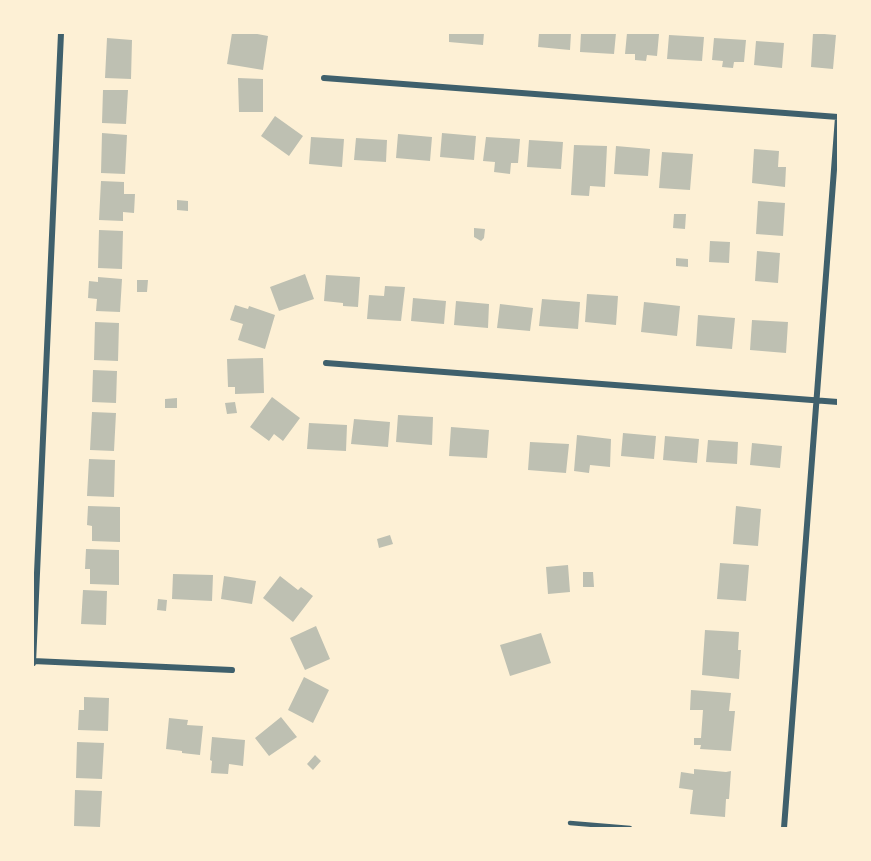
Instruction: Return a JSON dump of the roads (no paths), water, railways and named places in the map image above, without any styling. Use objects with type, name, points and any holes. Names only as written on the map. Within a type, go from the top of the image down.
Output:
[{"type":"street","points":[[61,33],[33,662],[232,670]]},
{"type":"street","points":[[324,78],[838,117],[784,828]]},
{"type":"street","points":[[326,363],[838,402]]},
{"type":"lane","points":[[570,823],[630,828]]}]
